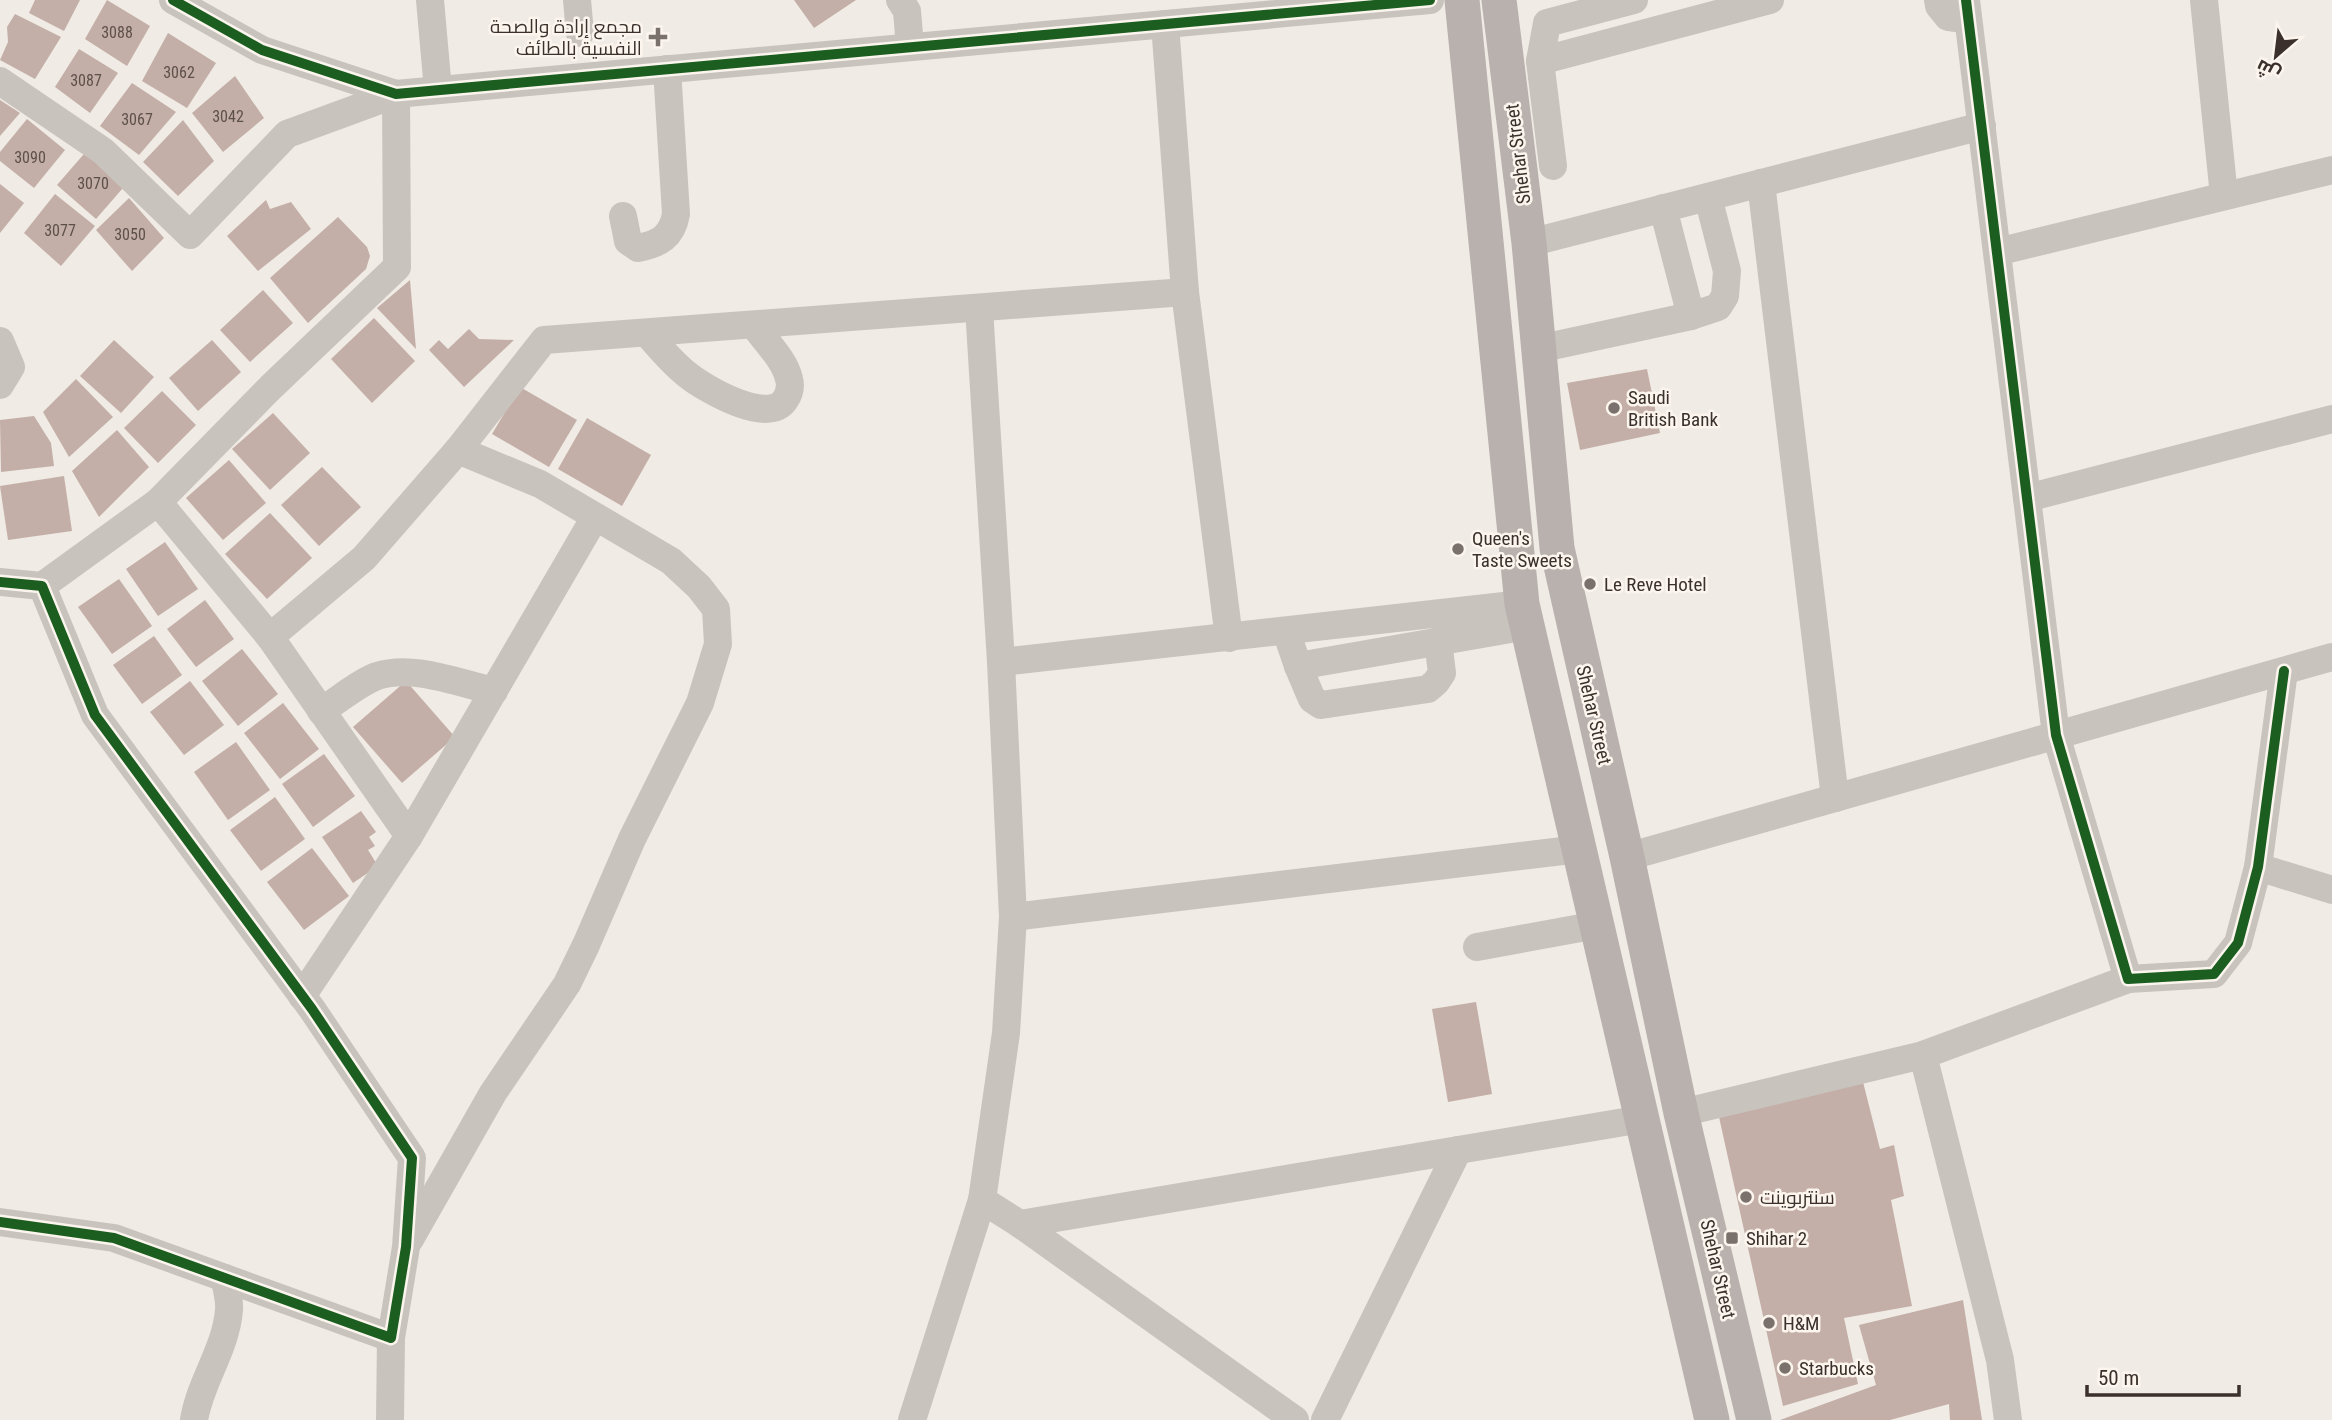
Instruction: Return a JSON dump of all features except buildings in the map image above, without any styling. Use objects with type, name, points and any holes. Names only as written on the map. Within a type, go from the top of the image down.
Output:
[{"type":"main road","name":"Shehar Street","points":[[1462,0],[1525,615],[1713,1420]]},
{"type":"main road","name":"Shehar Street","points":[[1499,0],[1528,243],[1557,548],[1681,1114],[1754,1420]]},
{"type":"street","points":[[173,0],[262,50],[396,94]]},
{"type":"street","points":[[430,0],[438,90]]},
{"type":"street","points":[[577,0],[580,33]]},
{"type":"street","points":[[900,0],[907,11],[910,47]]},
{"type":"street","points":[[0,81],[103,151],[190,235],[286,134],[396,94],[1430,0]]},
{"type":"street","points":[[1553,166],[1540,61],[1552,12],[1634,0]]},
{"type":"street","points":[[1540,61],[1770,0]]},
{"type":"street","points":[[1938,0],[1939,6],[1948,17],[1967,10],[2056,735],[2128,979]]},
{"type":"street","points":[[2204,0],[2224,196]]},
{"type":"street","points":[[1165,24],[1185,292],[1228,638]]},
{"type":"street","points":[[623,216],[628,241],[638,248],[662,240],[674,225],[676,214],[667,69]]},
{"type":"street","points":[[0,582],[42,586],[158,502],[271,387],[397,267],[396,94]]},
{"type":"street","points":[[1528,243],[1982,126]]},
{"type":"street","points":[[1997,252],[2332,170]]},
{"type":"street","points":[[1761,183],[1835,798]]},
{"type":"street","points":[[1538,349],[1691,316],[1718,307],[1725,296],[1727,271],[1707,197]]},
{"type":"street","points":[[1662,208],[1691,316]]},
{"type":"street","points":[[270,637],[364,558],[458,450],[544,340],[1185,292]]},
{"type":"street","points":[[912,1420],[982,1200],[1006,1033],[1013,917],[1001,662],[979,308]]},
{"type":"street","points":[[647,333],[688,375],[704,386],[755,409],[771,410],[785,400],[790,382],[786,370],[754,325]]},
{"type":"street","points":[[0,341],[11,367],[0,385]]},
{"type":"street","points":[[2027,498],[2332,419]]},
{"type":"street","points":[[406,1247],[493,1093],[567,984],[632,839],[700,704],[718,644],[716,609],[671,561],[540,484],[458,450]]},
{"type":"street","points":[[158,502],[270,637],[409,836]]},
{"type":"street","points":[[302,996],[409,836],[595,517]]},
{"type":"street","points":[[42,586],[95,715],[302,996],[412,1158],[406,1247],[391,1338],[390,1420]]},
{"type":"street","points":[[1001,662],[1286,631],[1525,615]]},
{"type":"street","points":[[1298,666],[1438,641],[1525,615]]},
{"type":"street","points":[[1286,631],[1312,699],[1321,705],[1428,689],[1442,673],[1438,641]]},
{"type":"street","points":[[1626,857],[2332,657]]},
{"type":"street","points":[[1681,1114],[1923,1055],[2128,979],[2214,974],[2238,943],[2258,867],[2284,671]]},
{"type":"street","points":[[321,711],[374,677],[395,672],[428,676],[494,691]]},
{"type":"street","points":[[1013,917],[1579,849]]},
{"type":"street","points":[[2258,867],[2332,890]]},
{"type":"street","points":[[1477,947],[1597,925]]},
{"type":"street","points":[[1923,1055],[2000,1360],[2008,1420]]},
{"type":"street","points":[[1020,1224],[1642,1119]]},
{"type":"street","points":[[1325,1420],[1458,1150]]},
{"type":"street","points":[[982,1200],[1020,1224],[1295,1420]]},
{"type":"street","points":[[0,1223],[114,1238],[391,1338]]},
{"type":"street","points":[[194,1420],[196,1405],[226,1329],[230,1307],[225,1278]]},
{"type":"cycle path","points":[[173,0],[262,50],[396,94],[1430,0]]},
{"type":"cycle path","points":[[1966,0],[2056,735],[2128,979],[2214,974],[2238,943],[2258,867],[2284,671]]},
{"type":"cycle path","points":[[0,582],[42,586],[95,715],[312,1009],[412,1158],[406,1247],[391,1338],[114,1238],[0,1222]]},
{"type":"place","name":"مجمع إرادة والصحة النفسية بالطائف","points":[[658,37]]},
{"type":"place","name":"Saudi British Bank","points":[[1614,408]]},
{"type":"place","name":"Queen's Taste Sweets","points":[[1458,549]]},
{"type":"place","name":"Le Reve Hotel","points":[[1590,584]]},
{"type":"place","name":"سنتربوينت","points":[[1746,1197]]},
{"type":"place","name":"Shihar 2","points":[[1732,1238]]},
{"type":"place","name":"H&M","points":[[1769,1323]]},
{"type":"place","name":"Starbucks","points":[[1785,1368]]}]
